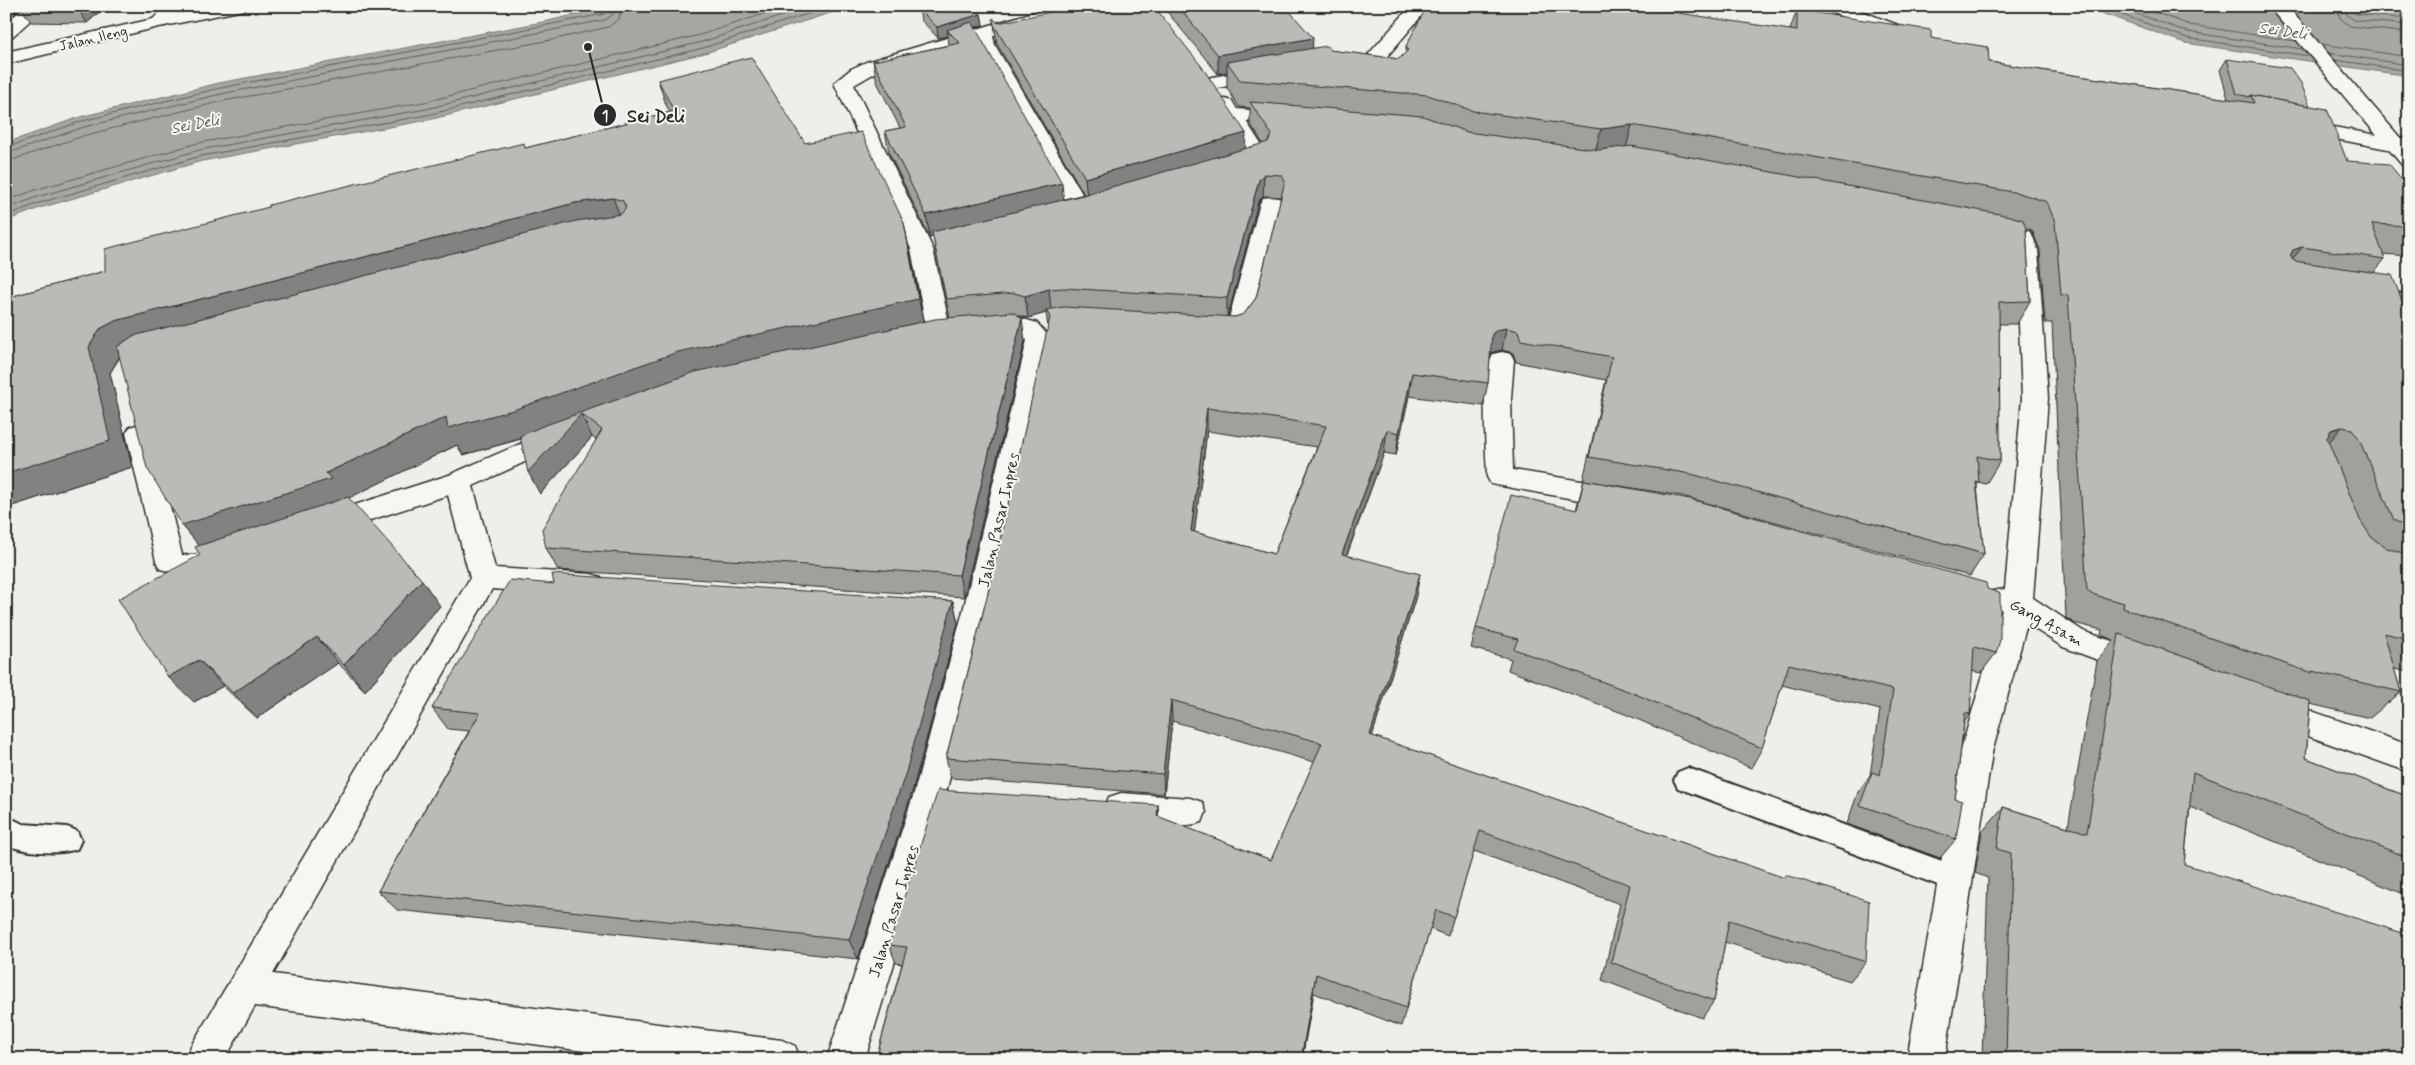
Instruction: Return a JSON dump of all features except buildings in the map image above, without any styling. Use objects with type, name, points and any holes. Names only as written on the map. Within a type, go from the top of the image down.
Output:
[{"type":"street","points":[[6,33],[37,6]]},
{"type":"street","points":[[159,22],[177,6]]},
{"type":"street","name":"Jalan Ileng","points":[[6,58],[159,22],[240,6]]},
{"type":"street","points":[[1074,6],[983,33],[986,44],[1080,209]]},
{"type":"street","points":[[1366,70],[1421,6]]},
{"type":"street","points":[[1831,6],[1930,44]]},
{"type":"street","points":[[2277,6],[2346,86],[2401,144],[2409,161]]},
{"type":"street","name":"Jalan Pasar Inpres","points":[[846,1059],[944,795],[977,610],[1041,325],[1001,325],[929,334],[932,247],[844,83],[858,73],[873,66],[983,33]]},
{"type":"street","points":[[1199,68],[1212,84],[1260,158],[1222,169]]},
{"type":"street","points":[[1212,84],[1285,70]]},
{"type":"street","points":[[1231,114],[1308,120]]},
{"type":"street","points":[[2286,124],[2401,144]]},
{"type":"street","points":[[1194,328],[1235,330],[1239,326],[1271,203]]},
{"type":"street","points":[[1926,1059],[1954,878],[1976,753],[2018,603],[2035,398],[2027,250],[2022,237],[2004,230]]},
{"type":"street","points":[[1502,360],[1498,398],[1500,477],[1644,501]]},
{"type":"street","points":[[134,411],[170,561],[183,567],[197,567],[244,552]]},
{"type":"street","points":[[299,533],[458,482],[542,442],[578,429]]},
{"type":"street","points":[[204,1059],[484,578],[458,482]]},
{"type":"street","points":[[484,578],[612,586]]},
{"type":"street","name":"Gang Asam","points":[[1979,592],[2018,603],[2073,639],[2166,672]]},
{"type":"street","points":[[947,609],[977,610]]},
{"type":"street","points":[[2250,702],[2409,759]]},
{"type":"street","points":[[1093,805],[1190,812]]},
{"type":"street","points":[[247,988],[782,1059]]},
{"type":"lane","points":[[2350,292],[2409,301]]},
{"type":"lane","points":[[1688,780],[1954,878]]},
{"type":"lane","points":[[6,830],[19,837],[67,840]]},
{"type":"water","points":[[613,6],[852,6],[705,53],[428,120],[202,161],[40,208],[6,221],[6,143],[80,117],[219,83],[548,21]]},
{"type":"water","points":[[2082,6],[2334,6],[2409,14],[2409,76],[2185,43]]},
{"type":"place","name":"Sei Deli","points":[[588,47]]}]
